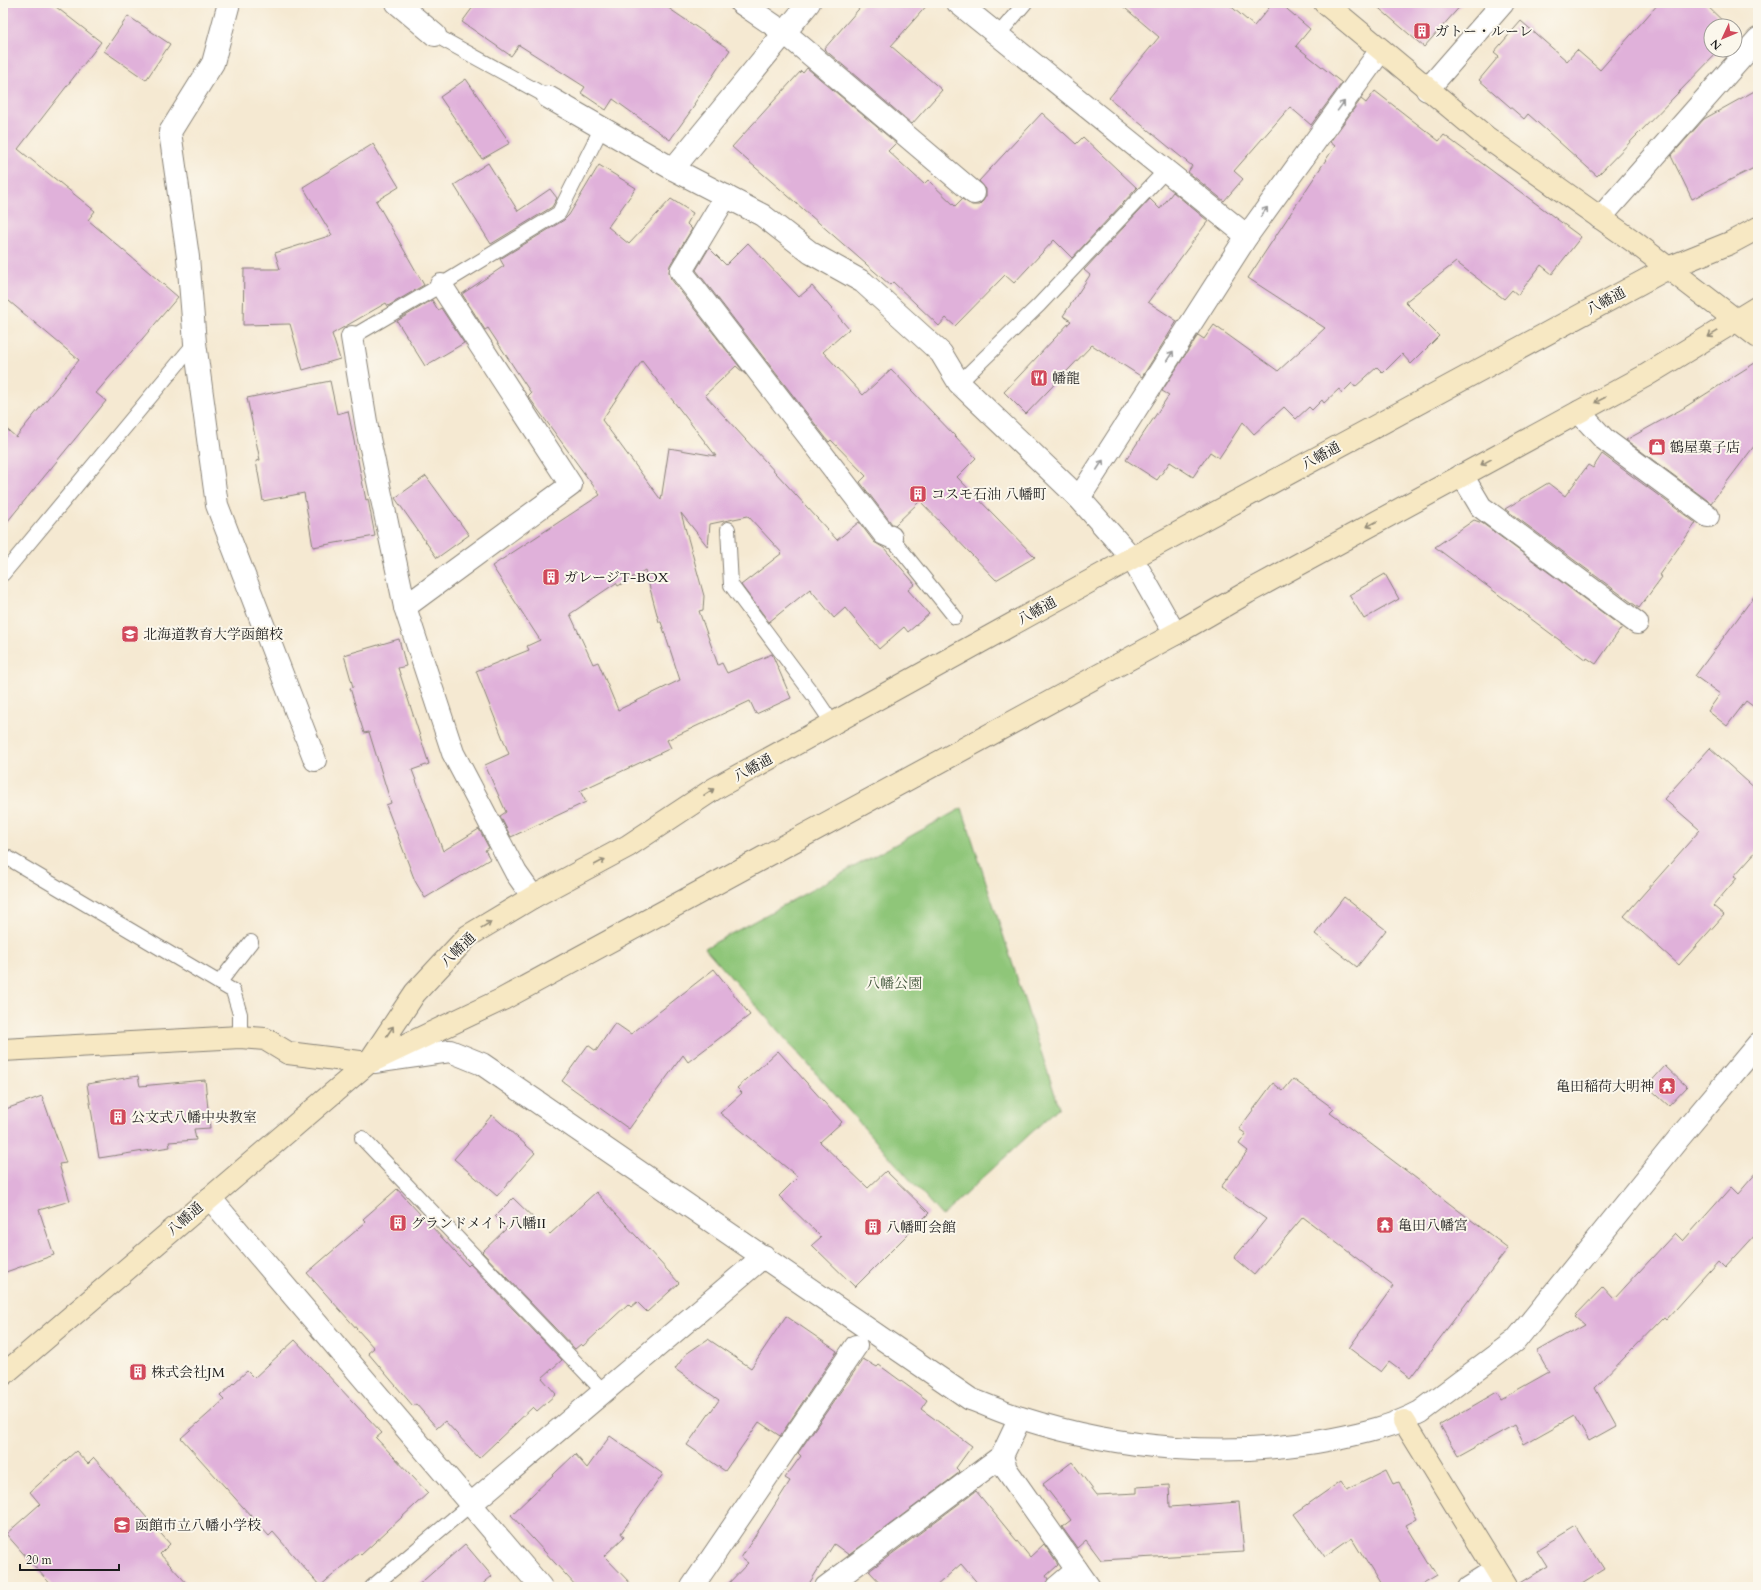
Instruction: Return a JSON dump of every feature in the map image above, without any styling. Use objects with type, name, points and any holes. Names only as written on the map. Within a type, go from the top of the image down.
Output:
[{"type":"street","points":[[229,3],[213,63],[170,132],[188,257],[195,343],[217,505],[314,760]]},
{"type":"street","points":[[397,3],[435,35]]},
{"type":"street","points":[[741,3],[785,32],[974,193]]},
{"type":"street","points":[[673,169],[809,3]]},
{"type":"street","points":[[958,3],[1247,236]]},
{"type":"street","points":[[1326,3],[1427,90],[1486,137],[1600,218],[1758,337]]},
{"type":"street","points":[[1427,90],[1503,3]]},
{"type":"street","points":[[1600,218],[1758,39]]},
{"type":"street","points":[[1079,498],[1247,236],[1381,50]]},
{"type":"street","points":[[548,97],[673,169],[762,215],[811,253],[863,282],[941,353],[959,383],[1079,498],[1132,558],[1175,634]]},
{"type":"street","points":[[726,196],[681,271],[884,534],[891,537]]},
{"type":"street","name":"八幡通","points":[[368,1063],[415,993],[468,936],[533,897],[628,846],[714,789],[1132,558],[1668,268],[1730,244],[1758,228]]},
{"type":"street","points":[[405,607],[571,486],[441,285]]},
{"type":"street","name":"八幡通","points":[[3,1375],[368,1063],[503,999],[1175,634],[1644,376],[1758,307]]},
{"type":"street","points":[[352,337],[368,434],[405,607],[453,753],[516,873],[533,897]]},
{"type":"street","points":[[1579,412],[1604,439],[1708,516]]},
{"type":"street","points":[[1462,475],[1481,507],[1637,623]]},
{"type":"street","points":[[3,1050],[240,1037],[265,1039],[288,1053],[368,1063],[450,1051],[482,1064],[764,1256],[970,1399],[1020,1418],[1060,1430],[1114,1440],[1196,1449],[1250,1450],[1312,1443],[1351,1435],[1404,1421],[1420,1412],[1516,1340],[1679,1138],[1758,1044]]},
{"type":"street","points":[[210,1198],[541,1587]]},
{"type":"street","points":[[471,1504],[764,1256]]},
{"type":"street","points":[[692,1587],[856,1346]]},
{"type":"street","points":[[826,1587],[1002,1456],[1020,1418]]},
{"type":"street","points":[[1404,1421],[1500,1578],[1468,1587]]},
{"type":"street","points":[[1002,1456],[1006,1469],[1083,1579],[1057,1587]]},
{"type":"lane","points":[[998,35],[1025,3]]},
{"type":"lane","points":[[435,35],[548,97]]},
{"type":"lane","points":[[352,337],[559,213],[602,127]]},
{"type":"lane","points":[[959,383],[1039,305],[1166,170]]},
{"type":"lane","points":[[3,574],[195,343]]},
{"type":"lane","points":[[728,529],[731,585],[814,696],[833,724]]},
{"type":"lane","points":[[891,537],[955,617]]},
{"type":"lane","points":[[3,854],[233,992],[240,1014],[240,1037]]},
{"type":"lane","points":[[219,983],[251,942]]},
{"type":"lane","points":[[362,1138],[604,1392]]},
{"type":"lane","points":[[372,1587],[471,1504]]},
{"type":"green space","name":"八幡公園","points":[[962,808],[1059,1107],[942,1216],[705,948]]},
{"type":"building","points":[[3,3],[51,3],[101,42],[18,149],[95,211],[88,220],[178,297],[96,393],[106,401],[3,527],[3,426],[16,437],[79,360],[3,296]]},
{"type":"building","points":[[476,3],[661,3],[730,50],[694,104],[695,105],[670,140],[613,99],[606,110],[581,93],[585,87],[519,45],[511,56],[462,22]]},
{"type":"building","points":[[864,3],[929,3],[891,46],[942,90],[912,124],[824,49]]},
{"type":"building","points":[[1119,3],[1227,3],[1254,26],[1273,3],[1280,3],[1310,29],[1296,46],[1342,83],[1311,125],[1290,107],[1234,171],[1243,179],[1224,201],[1188,172],[1192,166],[1109,98],[1159,37]]},
{"type":"building","name":"ガトー・ルーレ","points":[[1373,3],[1463,3],[1424,47]]},
{"type":"building","points":[[1659,3],[1704,3],[1720,18],[1703,18],[1703,58],[1712,58],[1597,176],[1528,114],[1524,119],[1479,80],[1499,56],[1494,52],[1521,21],[1567,61],[1577,50],[1600,70]]},
{"type":"building","points":[[128,16],[170,44],[146,80],[104,51]]},
{"type":"building","points":[[807,68],[896,143],[888,151],[924,184],[928,180],[955,206],[962,199],[972,205],[979,205],[983,201],[986,196],[986,189],[979,181],[1042,113],[1076,144],[1083,137],[1137,188],[1072,258],[1054,240],[1014,283],[1005,275],[955,326],[946,318],[939,326],[893,282],[890,285],[732,147],[801,71],[803,73]]},
{"type":"building","points":[[466,79],[510,143],[482,159],[440,97]]},
{"type":"building","points":[[1758,89],[1758,166],[1692,199],[1671,156],[1704,119]]},
{"type":"building","points":[[1375,91],[1439,141],[1444,135],[1581,237],[1552,274],[1541,265],[1518,295],[1512,290],[1504,299],[1456,262],[1405,302],[1439,336],[1411,364],[1402,354],[1383,373],[1377,367],[1355,387],[1352,383],[1342,393],[1339,389],[1324,403],[1322,400],[1312,410],[1309,407],[1296,419],[1284,407],[1254,434],[1243,422],[1219,458],[1210,452],[1193,477],[1170,462],[1157,480],[1126,460],[1169,395],[1162,391],[1198,335],[1204,339],[1214,325],[1278,371],[1325,328],[1248,278],[1335,146],[1330,142],[1361,99],[1366,103]]},
{"type":"building","points":[[373,144],[399,187],[376,201],[424,285],[388,306],[386,303],[332,334],[340,359],[303,370],[290,324],[243,325],[244,269],[280,269],[275,253],[332,235],[303,187]]},
{"type":"building","points":[[488,163],[518,211],[550,189],[557,198],[552,207],[491,244],[454,185]]},
{"type":"building","points":[[599,165],[636,188],[608,227],[629,244],[671,199],[693,213],[687,224],[692,229],[670,265],[669,272],[671,279],[746,375],[736,366],[705,395],[837,540],[859,522],[874,542],[884,548],[915,584],[908,590],[929,614],[908,632],[904,627],[879,649],[845,608],[834,618],[810,589],[769,622],[741,585],[782,553],[748,516],[710,524],[708,547],[681,513],[704,596],[703,610],[699,611],[718,665],[722,663],[727,673],[772,654],[791,698],[756,714],[750,701],[667,740],[671,748],[580,791],[586,802],[511,837],[500,816],[506,812],[485,765],[509,754],[476,671],[529,650],[527,646],[540,640],[492,566],[600,495],[528,396],[531,393],[488,328],[485,330],[462,294],[504,266],[500,259],[564,220],[569,215]],"holes":[[[642,361],[716,456],[669,448],[661,500],[602,420]],[[645,570],[659,622],[661,622],[680,680],[618,710],[598,662],[593,664],[570,614],[616,583],[618,586]]]},
{"type":"building","points":[[1173,192],[1208,221],[1148,302],[1177,321],[1142,377],[1092,345],[1026,414],[1004,392],[1071,321],[1063,316],[1090,275],[1084,270],[1150,199],[1160,209]]},
{"type":"building","points":[[748,243],[799,297],[812,286],[849,329],[823,352],[863,395],[891,369],[976,458],[957,477],[1035,557],[996,580],[920,501],[895,525],[892,524],[860,482],[866,476],[831,440],[829,442],[696,270],[709,248],[726,265]]},
{"type":"building","points":[[432,300],[438,310],[441,308],[464,343],[425,366],[397,321]]},
{"type":"building","points":[[1758,361],[1758,441],[1711,503],[1626,440],[1682,409]]},
{"type":"building","points":[[330,381],[337,414],[348,411],[375,536],[313,547],[304,493],[263,501],[256,461],[260,460],[247,398]]},
{"type":"building","points":[[1602,454],[1696,523],[1659,575],[1662,577],[1639,608],[1505,509],[1548,483],[1565,496],[1588,465],[1593,468]]},
{"type":"building","points":[[426,476],[469,535],[437,558],[395,498]]},
{"type":"building","points":[[1474,520],[1482,523],[1622,627],[1596,664],[1587,658],[1586,660],[1435,547]]},
{"type":"building","points":[[1385,574],[1399,599],[1364,619],[1349,595]]},
{"type":"building","points":[[1758,591],[1758,710],[1746,701],[1727,726],[1708,711],[1720,694],[1695,676]]},
{"type":"building","points":[[399,639],[406,666],[398,668],[429,764],[412,770],[443,851],[479,829],[489,848],[485,850],[490,859],[425,898],[415,881],[386,805],[391,803],[369,732],[364,733],[350,688],[353,687],[344,655]]},
{"type":"building","points":[[1710,748],[1758,791],[1758,849],[1734,876],[1737,878],[1713,906],[1724,915],[1679,965],[1624,916],[1700,830],[1664,799]]},
{"type":"building","points":[[1344,897],[1386,930],[1357,967],[1315,934]]},
{"type":"building","points":[[714,969],[750,1015],[688,1062],[683,1055],[629,1129],[562,1081],[588,1045],[596,1051],[615,1023],[631,1034]]},
{"type":"building","points":[[778,1051],[842,1122],[820,1142],[868,1188],[886,1171],[929,1213],[855,1287],[812,1245],[821,1237],[779,1196],[798,1177],[720,1113],[742,1093],[737,1088]]},
{"type":"building","name":"亀田稲荷大明神","points":[[1665,1066],[1687,1087],[1669,1106],[1647,1086]]},
{"type":"building","points":[[138,1076],[140,1086],[205,1080],[210,1128],[194,1129],[196,1140],[169,1142],[170,1147],[99,1158],[87,1084]]},
{"type":"building","points":[[1293,1079],[1334,1109],[1330,1113],[1508,1248],[1410,1378],[1389,1362],[1381,1372],[1349,1348],[1393,1286],[1303,1217],[1254,1275],[1234,1258],[1266,1219],[1221,1187],[1248,1151],[1239,1144],[1246,1134],[1239,1129],[1273,1083],[1283,1091]]},
{"type":"building","points":[[42,1096],[66,1163],[59,1164],[70,1201],[39,1210],[54,1255],[3,1273],[3,1110]]},
{"type":"building","points":[[492,1115],[535,1153],[497,1196],[454,1159]]},
{"type":"building","points":[[1758,1171],[1758,1232],[1725,1268],[1718,1261],[1666,1319],[1664,1317],[1595,1388],[1616,1426],[1589,1441],[1574,1416],[1524,1444],[1514,1425],[1458,1456],[1440,1425],[1497,1392],[1501,1399],[1549,1372],[1537,1351],[1584,1324],[1575,1316],[1603,1287],[1614,1299],[1675,1233],[1683,1241],[1731,1187],[1738,1194]]},
{"type":"building","points":[[397,1189],[468,1266],[470,1264],[562,1360],[542,1378],[556,1394],[537,1411],[533,1407],[479,1458],[445,1421],[437,1428],[416,1404],[413,1406],[368,1353],[374,1348],[307,1273],[366,1222],[363,1219]]},
{"type":"building","points":[[596,1192],[679,1283],[647,1312],[637,1302],[631,1307],[628,1304],[583,1346],[581,1344],[575,1349],[482,1252],[507,1228],[495,1216],[513,1198],[550,1234]]},
{"type":"building","points":[[786,1316],[837,1351],[780,1436],[759,1422],[725,1471],[687,1445],[719,1400],[675,1369],[686,1354],[708,1339],[751,1368]]},
{"type":"building","points":[[295,1340],[382,1433],[376,1438],[428,1493],[361,1555],[359,1553],[320,1586],[273,1532],[269,1536],[181,1438],[224,1400],[220,1396],[247,1371],[254,1378]]},
{"type":"building","points":[[863,1359],[877,1367],[879,1365],[927,1400],[921,1409],[972,1446],[956,1468],[960,1472],[849,1555],[834,1544],[807,1587],[725,1587],[748,1563],[741,1558],[790,1481],[785,1478],[801,1456],[798,1453]]},
{"type":"building","points":[[610,1436],[663,1474],[621,1533],[624,1537],[604,1556],[634,1587],[577,1587],[511,1515],[575,1454],[587,1468]]},
{"type":"building","points":[[76,1451],[88,1464],[94,1458],[170,1544],[160,1554],[190,1587],[53,1587],[6,1534],[40,1504],[30,1492]]},
{"type":"building","points":[[1072,1462],[1097,1495],[1137,1493],[1137,1487],[1169,1485],[1170,1507],[1239,1502],[1244,1552],[1101,1560],[1086,1540],[1077,1548],[1062,1527],[1071,1520],[1043,1484]]},
{"type":"building","points":[[1387,1470],[1394,1484],[1399,1482],[1417,1519],[1406,1525],[1438,1577],[1421,1587],[1382,1587],[1352,1538],[1325,1557],[1294,1514],[1341,1481],[1347,1490]]},
{"type":"building","points":[[976,1491],[1030,1557],[1044,1544],[1058,1565],[1046,1576],[1048,1579],[1045,1587],[981,1587],[961,1564],[935,1587],[884,1587],[869,1571]]},
{"type":"building","points":[[1577,1526],[1604,1569],[1575,1587],[1518,1587],[1518,1584],[1547,1566],[1537,1550]]},
{"type":"building","points":[[465,1544],[492,1576],[479,1587],[416,1587]]},
{"type":"place","name":"ガトー・ルーレ","points":[[1422,31]]},
{"type":"place","name":"幡龍","points":[[1039,378]]},
{"type":"place","name":"鶴屋菓子店","points":[[1657,447]]},
{"type":"place","name":"コスモ石油 八幡町","points":[[918,494]]},
{"type":"place","name":"ガレージT-BOX","points":[[551,577]]},
{"type":"place","name":"北海道教育大学函館校","points":[[130,634]]},
{"type":"place","name":"亀田稲荷大明神","points":[[1667,1086]]},
{"type":"place","name":"公文式八幡中央教室","points":[[118,1117]]},
{"type":"place","name":"グランドメイト八幡II","points":[[398,1223]]},
{"type":"place","name":"亀田八幡宮","points":[[1385,1225]]},
{"type":"place","name":"八幡町会館","points":[[873,1227]]},
{"type":"place","name":"株式会社JM","points":[[138,1372]]},
{"type":"place","name":"函館市立八幡小学校","points":[[122,1525]]}]
